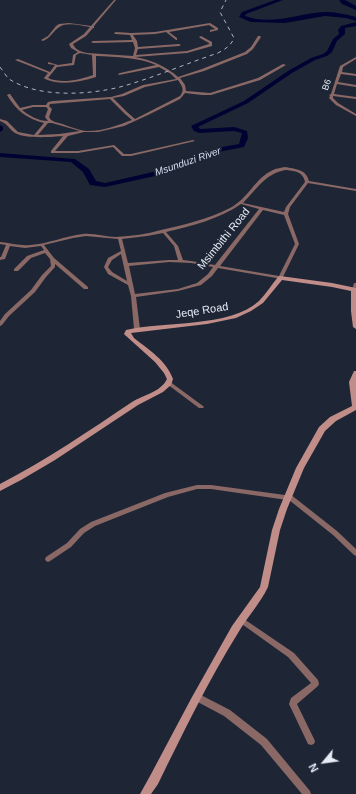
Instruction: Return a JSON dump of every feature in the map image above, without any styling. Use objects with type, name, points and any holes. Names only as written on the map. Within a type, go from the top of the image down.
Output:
[{"type":"street","points":[[115,0],[93,27],[85,35],[71,44],[72,48],[80,52],[94,55],[134,56],[187,52],[211,45],[211,43],[201,37]]},
{"type":"street","points":[[116,33],[131,34],[166,31],[210,24],[217,29],[210,31]]},
{"type":"street","points":[[43,40],[51,37],[56,29],[62,25],[93,27]]},
{"type":"street","points":[[166,31],[176,39]]},
{"type":"street","points":[[131,34],[135,40],[137,48],[134,56]]},
{"type":"street","points":[[20,109],[31,106],[47,106],[52,103],[111,98],[144,86],[179,78],[246,53],[252,48],[259,37]]},
{"type":"street","points":[[93,42],[135,40]]},
{"type":"street","points":[[137,48],[180,45]]},
{"type":"street","points":[[72,70],[75,55],[80,52]]},
{"type":"street","points":[[57,65],[46,78],[56,81],[69,81],[94,76],[96,74],[94,55]]},
{"type":"street","points":[[134,56],[169,70],[179,78],[185,92]]},
{"type":"street","name":"B6","points":[[355,114],[336,104],[332,100],[331,95],[343,65],[356,58]]},
{"type":"street","points":[[17,60],[50,73]]},
{"type":"street","points":[[348,62],[356,63]]},
{"type":"street","points":[[49,63],[57,65],[72,64]]},
{"type":"street","points":[[185,92],[210,94],[259,79],[284,65]]},
{"type":"street","points":[[120,74],[158,66]]},
{"type":"street","points":[[340,73],[356,74]]},
{"type":"street","points":[[336,83],[356,86]]},
{"type":"street","points":[[2,120],[16,132],[36,135],[67,134],[107,129],[135,120],[179,98],[185,92]]},
{"type":"street","points":[[9,95],[20,109],[31,118],[85,132]]},
{"type":"street","points":[[331,95],[356,98]]},
{"type":"street","points":[[111,98],[135,120]]},
{"type":"street","points":[[47,106],[50,110],[47,117],[49,122]]},
{"type":"street","points":[[36,135],[49,122]]},
{"type":"street","points":[[67,134],[52,152],[74,153],[114,146],[123,155],[131,155],[193,141]]},
{"type":"street","points":[[0,243],[27,247],[86,235],[120,238],[163,231],[202,220],[240,203],[270,172],[281,169],[297,170],[305,176],[307,182]]},
{"type":"street","points":[[307,182],[356,190]]},
{"type":"street","points":[[240,203],[286,214],[288,207],[307,182]]},
{"type":"street","name":"Msimbithi Road","points":[[133,296],[169,292],[194,286],[206,278],[230,250],[261,209]]},
{"type":"street","name":"Jeqe Road","points":[[138,329],[207,322],[239,315],[261,302],[280,278],[297,244],[297,240],[286,214]]},
{"type":"street","points":[[163,231],[176,246],[181,261]]},
{"type":"street","points":[[0,488],[45,464],[169,383],[170,377],[165,369],[126,334],[128,331],[138,329],[133,296],[120,238]]},
{"type":"street","points":[[0,259],[3,258],[9,244]]},
{"type":"street","points":[[42,245],[52,259],[86,288]]},
{"type":"street","points":[[16,270],[30,257],[46,251]]},
{"type":"street","points":[[123,251],[110,259],[106,267],[110,273],[130,284]]},
{"type":"street","points":[[0,324],[7,315],[35,289],[53,266],[52,259]]},
{"type":"street","points":[[126,265],[181,261],[280,278],[355,288],[354,310],[356,327]]},
{"type":"street","points":[[145,794],[154,780],[196,697],[241,620],[261,594],[264,587],[276,530],[300,468],[322,429],[333,419],[356,406],[352,382],[356,373]]},
{"type":"street","points":[[169,383],[201,407]]},
{"type":"street","points":[[48,559],[69,545],[82,531],[93,524],[177,492],[206,487],[288,497],[335,532],[356,553]]},
{"type":"street","points":[[241,620],[291,655],[315,682],[315,684],[294,701],[293,704],[311,741]]},
{"type":"street","points":[[196,697],[227,713],[264,742],[307,794]]},
{"type":"waterway","name":"Msunduzi River","points":[[280,0],[244,13],[242,17],[251,20],[285,21],[325,14],[346,16],[356,19]]},
{"type":"waterway","name":"Msunduzi River","points":[[342,0],[344,3],[356,8]]},
{"type":"waterway","name":"Msunduzi River","points":[[0,155],[73,160],[86,171],[93,183],[105,185],[155,174],[198,159],[206,154],[222,149],[242,146],[245,138],[245,132],[234,129],[199,131],[196,130],[194,126],[246,102],[290,72],[313,59],[325,55],[329,52],[335,40],[342,34],[341,30],[343,27],[356,24]]},
{"type":"railway","points":[[0,67],[9,79],[21,85],[48,92],[93,92],[120,87],[218,53],[228,47],[234,38],[220,12],[226,0]]}]
